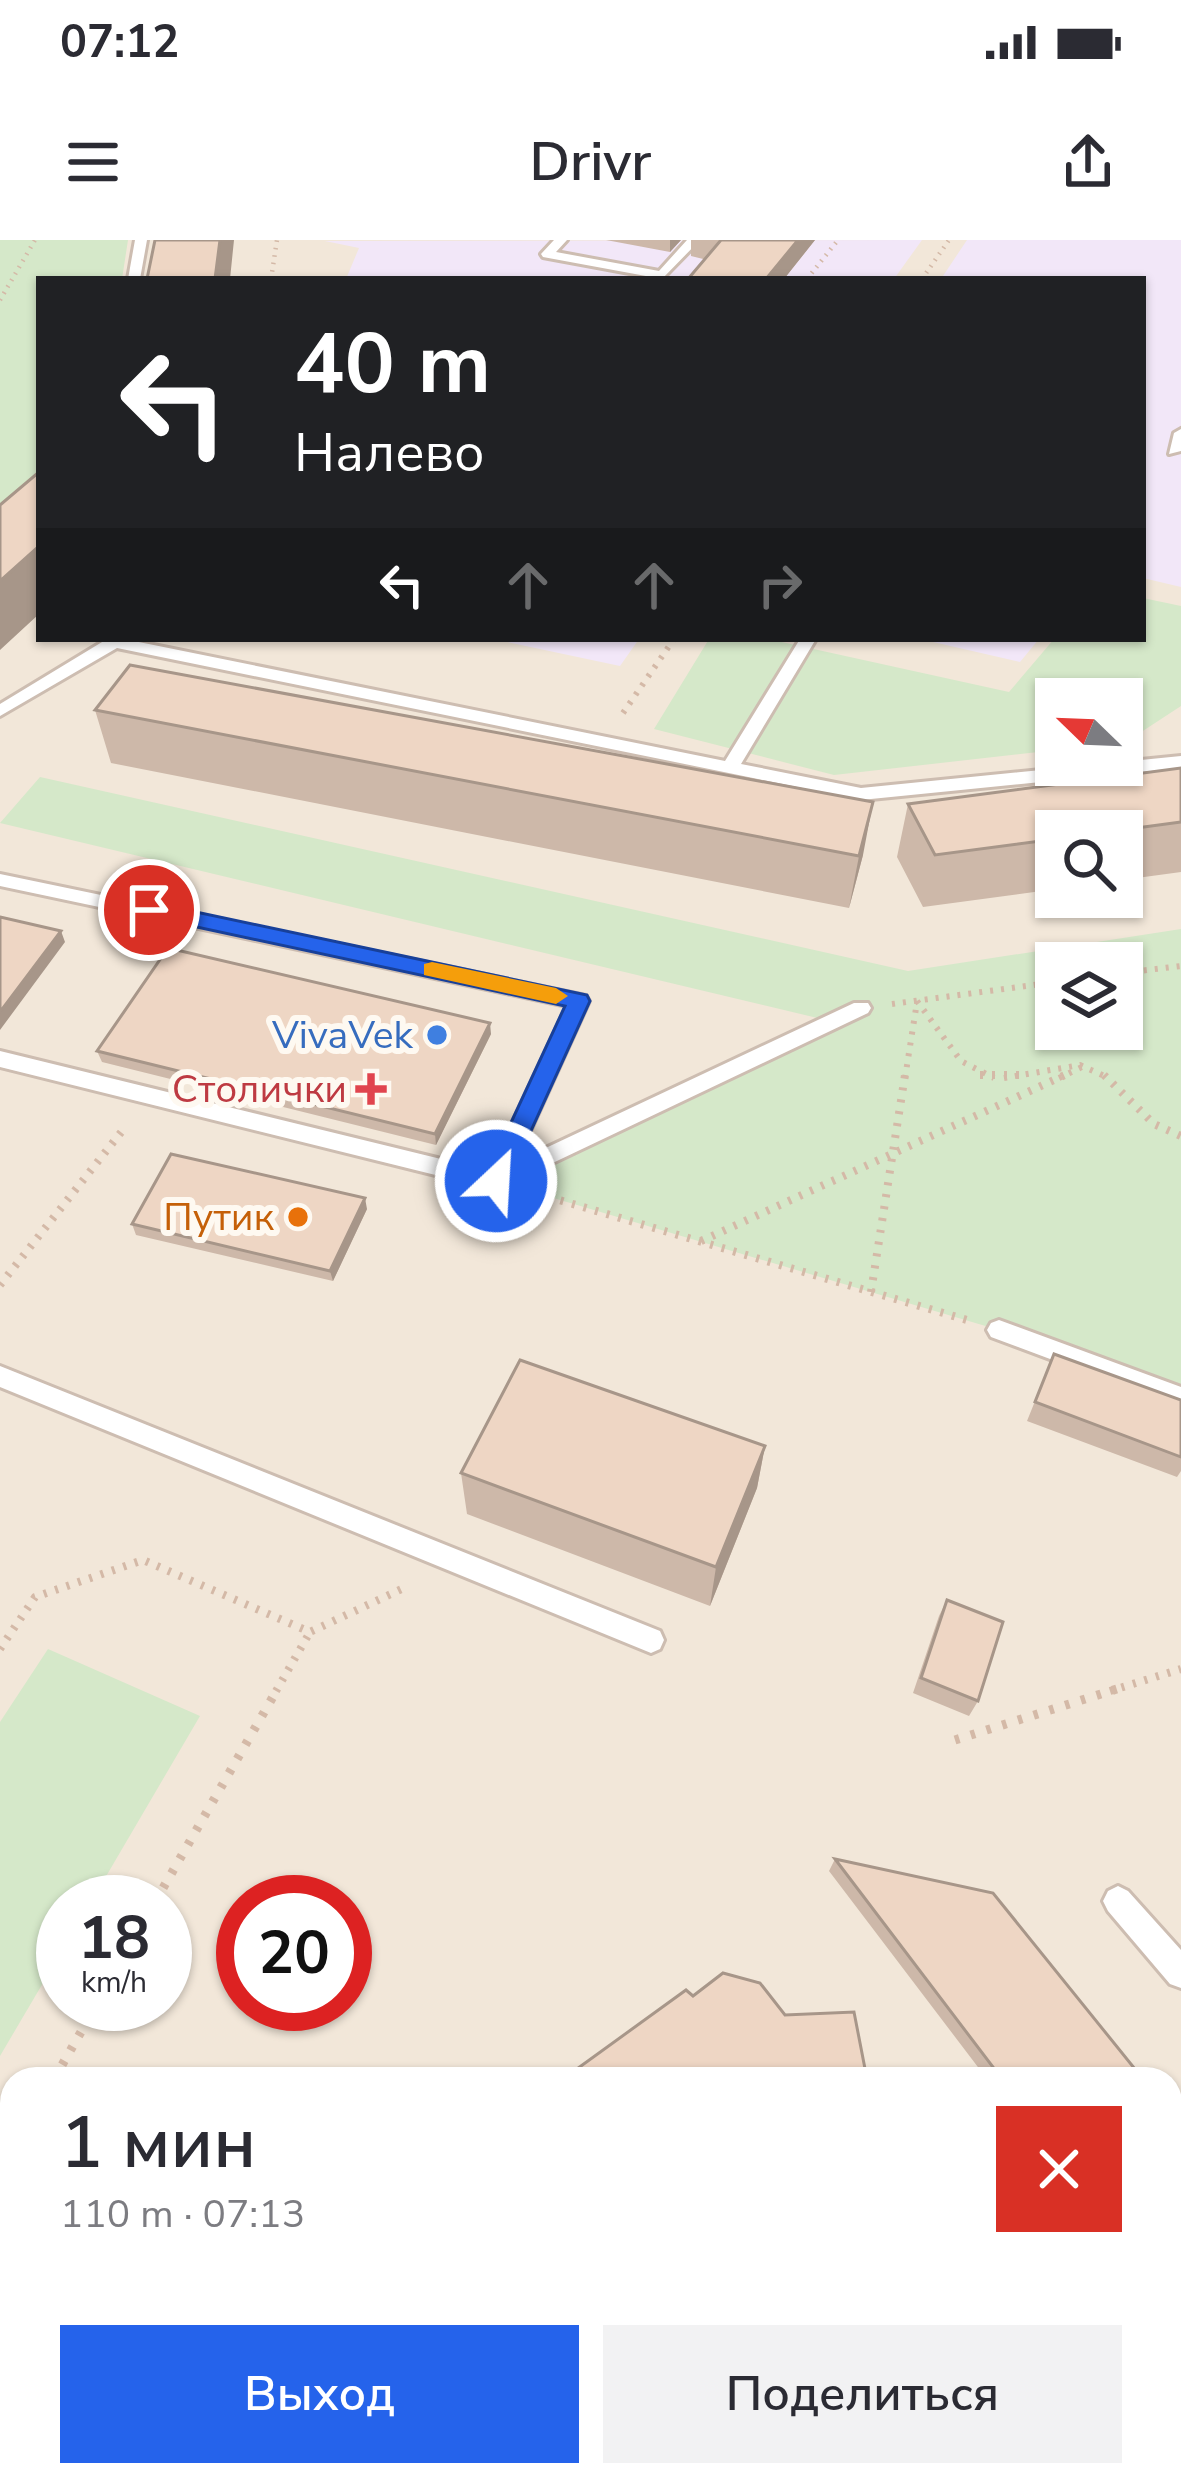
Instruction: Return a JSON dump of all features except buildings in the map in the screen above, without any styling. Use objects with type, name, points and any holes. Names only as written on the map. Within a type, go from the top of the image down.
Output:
[{"type":"lane","points":[[134,276],[140,240]]},
{"type":"lane","points":[[561,240],[548,254],[662,275],[694,240]]},
{"type":"lane","points":[[1174,451],[1181,433]]},
{"type":"lane","points":[[0,711],[114,642],[861,794],[1181,762]]},
{"type":"lane","points":[[730,769],[806,642]]},
{"type":"lane","points":[[0,880],[579,1001],[496,1181]]},
{"type":"lane","points":[[0,1060],[496,1181],[861,1008]]},
{"type":"lane","points":[[999,1330],[1181,1398]]},
{"type":"lane","points":[[0,1376],[651,1640]]},
{"type":"lane","points":[[1118,1901],[1181,1973]]},
{"type":"path","points":[[0,300],[34,240]]},
{"type":"path","points":[[272,276],[277,240]]},
{"type":"path","points":[[809,276],[838,240]]},
{"type":"path","points":[[924,276],[949,240]]},
{"type":"path","points":[[602,744],[672,642]]},
{"type":"path","points":[[1143,971],[1181,966]]},
{"type":"path","points":[[861,1008],[1035,985]]},
{"type":"path","points":[[917,1000],[962,1062],[978,1074],[1000,1078],[1070,1063],[1086,1065],[1121,1087],[1149,1124],[1181,1136]]},
{"type":"path","points":[[871,1292],[917,1000]]},
{"type":"path","points":[[700,1242],[1086,1065]]},
{"type":"path","points":[[0,1285],[150,1096]]},
{"type":"path","points":[[496,1181],[999,1330]]},
{"type":"path","points":[[0,1649],[35,1597],[143,1560],[310,1632]]},
{"type":"path","points":[[170,1875],[310,1632],[460,1561]]},
{"type":"path","points":[[955,1740],[1181,1670]]},
{"type":"path","points":[[61,2067],[82,2031]]},
{"type":"shaded area","points":[[0,240],[1181,240],[1181,2067],[0,2067]]},
{"type":"shaded area","points":[[922,240],[896,276],[347,276],[359,248],[325,241]]},
{"type":"shaded area","points":[[967,240],[1181,240],[1181,587],[1146,579],[1146,276],[943,276]]},
{"type":"shaded area","points":[[507,642],[637,642],[620,666]]},
{"type":"shaded area","points":[[933,642],[1037,642],[1020,662]]},
{"type":"green space","points":[[0,240],[128,240],[122,276],[36,276],[36,494],[0,524]]},
{"type":"green space","points":[[1146,599],[1181,606],[1181,706],[1143,731],[1143,678],[1035,678],[1035,752],[834,775],[654,729],[707,642],[782,642],[1009,692],[1051,642],[1146,642]]},
{"type":"green space","points":[[40,777],[908,971],[1035,951],[1035,1050],[1143,1050],[1143,942],[1096,942],[1181,929],[1181,1398],[999,1330],[496,1181],[830,1021],[0,823]]},
{"type":"green space","points":[[48,1649],[200,1716],[107,1875],[36,1875],[36,1995],[0,2056],[0,1722]]},
{"type":"slow traffic","points":[[432,970],[556,996]]},
{"type":"place","name":"VivaVek","points":[[437,1035]]},
{"type":"place","name":"Столички","points":[[371,1089]]},
{"type":"place","name":"Путик","points":[[298,1217]]},
{"type":"route","points":[[149,910],[579,1001],[496,1181]]}]
